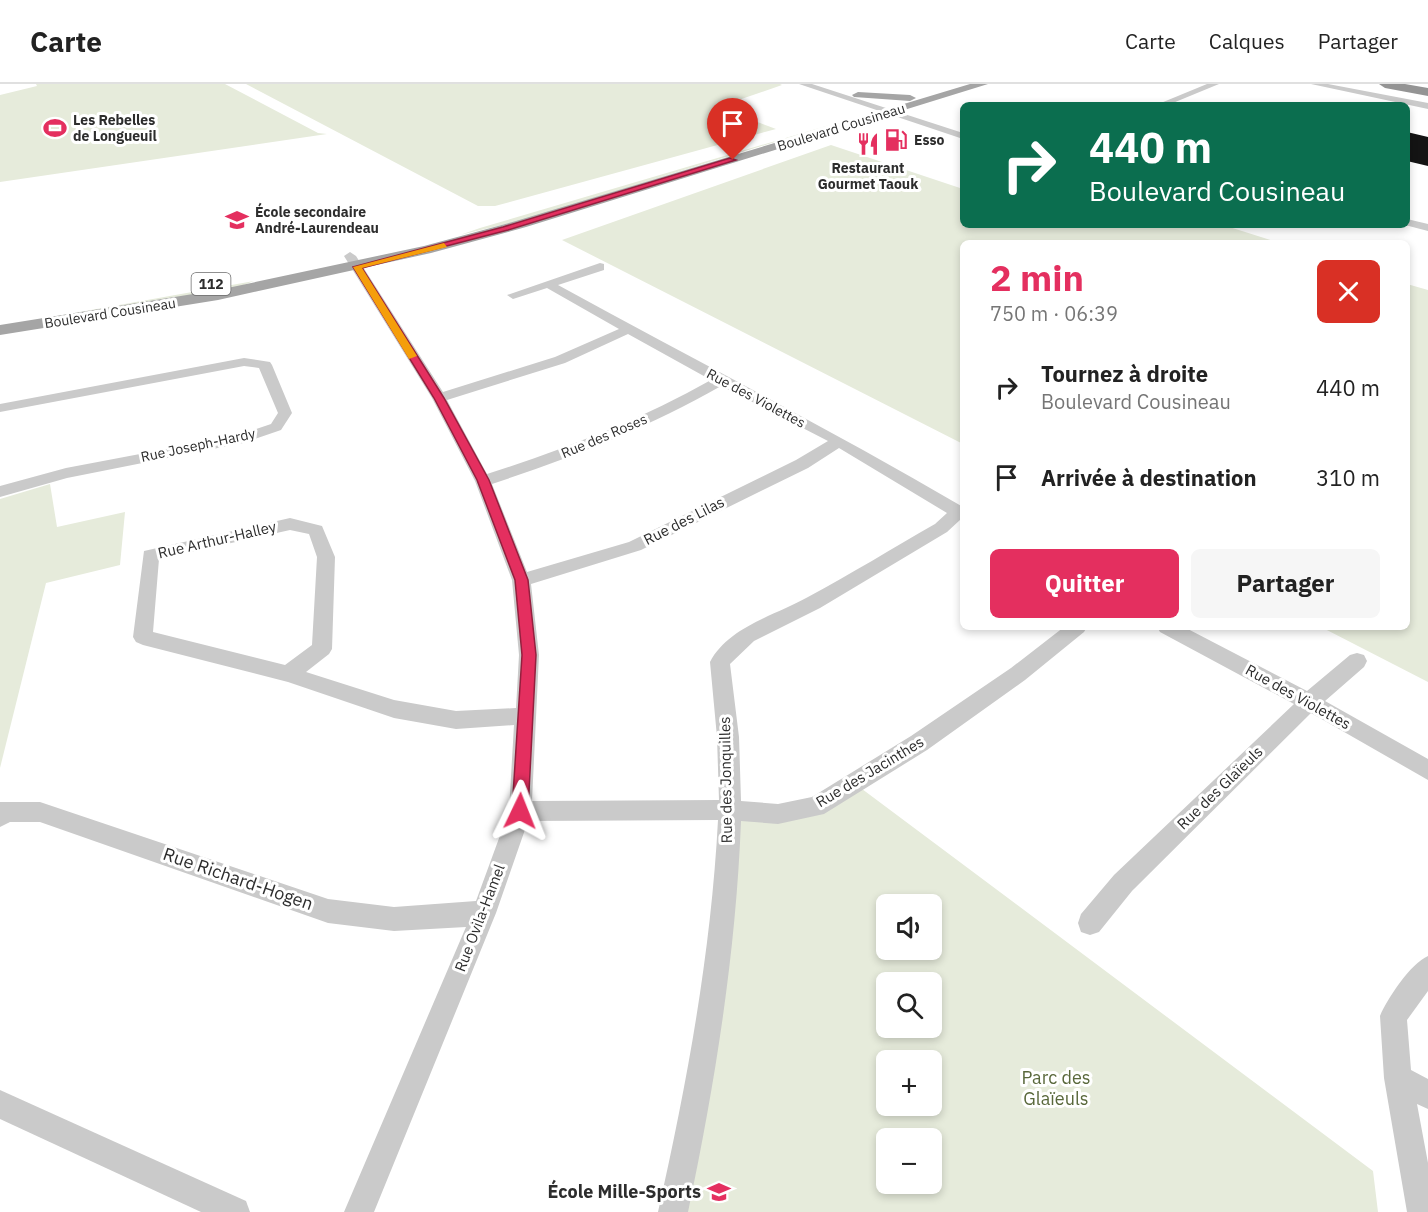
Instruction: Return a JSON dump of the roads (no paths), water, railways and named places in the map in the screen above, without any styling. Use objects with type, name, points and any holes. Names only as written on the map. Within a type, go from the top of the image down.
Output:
[{"type":"highway","points":[[1385,84],[1428,90]]},
{"type":"highway","points":[[1409,84],[1428,90]]},
{"type":"main road","name":"Boulevard Cousineau","points":[[0,330],[186,301],[353,261],[506,228],[887,109],[956,84]]},
{"type":"main road","name":"Boulevard Cousineau","points":[[915,100],[982,84]]},
{"type":"main road","points":[[846,116],[855,98],[915,100],[919,117]]},
{"type":"main road","name":"Boulevard Cousineau","points":[[0,317],[353,261],[846,116],[887,109]]},
{"type":"street","points":[[803,84],[855,98]]},
{"type":"street","points":[[821,84],[960,135]]},
{"type":"street","points":[[1168,102],[1215,84]]},
{"type":"street","points":[[1315,84],[1407,102]]},
{"type":"street","points":[[1410,102],[1428,106]]},
{"type":"street","points":[[887,109],[960,129]]},
{"type":"street","points":[[1410,223],[1428,228]]},
{"type":"street","name":"Rue Ovila-Hamel","points":[[353,261],[439,398],[483,480],[521,580],[529,655],[520,811],[484,913],[359,1212]]},
{"type":"street","points":[[513,295],[600,267]]},
{"type":"street","name":"Rue des Violettes","points":[[548,284],[721,380],[838,441],[960,513]]},
{"type":"street","points":[[439,398],[545,367],[605,342],[630,328]]},
{"type":"street","name":"Rue Joseph-Hardy","points":[[0,408],[244,362],[265,365],[285,413],[276,428],[238,440],[108,464],[0,492]]},
{"type":"street","name":"Rue des Roses","points":[[483,480],[573,452],[686,400],[721,380]]},
{"type":"street","name":"Rue des Lilas","points":[[521,580],[635,546],[802,464],[838,441]]},
{"type":"street","name":"Rue des Jonquilles","points":[[673,1212],[714,1009],[730,810],[728,732],[720,662],[747,636],[813,603],[941,528],[960,513]]},
{"type":"street","name":"Rue Arthur-Halley","points":[[288,674],[321,649],[326,557],[316,530],[290,524],[150,555],[143,637],[288,674],[394,710],[456,720],[524,716]]},
{"type":"street","name":"Rue des Jacinthes","points":[[520,811],[730,810],[778,814],[816,807],[919,743],[1018,674],[1073,630]]},
{"type":"street","name":"Rue des Violettes","points":[[1173,630],[1309,702],[1428,770]]},
{"type":"street","name":"Rue des Glaïeuls","points":[[1090,923],[1123,883],[1309,702],[1357,661]]},
{"type":"street","name":"Rue Richard-Hogen","points":[[0,816],[5,811],[40,812],[328,910],[394,919],[484,913]]},
{"type":"street","points":[[1422,1212],[1398,1078],[1393,1016],[1428,969]]},
{"type":"street","points":[[1398,1078],[1428,1095]]},
{"type":"street","points":[[0,1104],[235,1212]]},
{"type":"place","name":"Les Rebelles de Longueuil","points":[[55,128]]},
{"type":"place","name":"Esso","points":[[896,140]]},
{"type":"place","name":"Restaurant Gourmet Taouk","points":[[868,144]]},
{"type":"place","name":"École secondaire André-Laurendeau","points":[[237,220]]},
{"type":"place","name":"École Mille-Sports","points":[[719,1192]]},
{"type":"park label","name":"Parc des Glaïeuls","points":[[1056,1088]]}]
